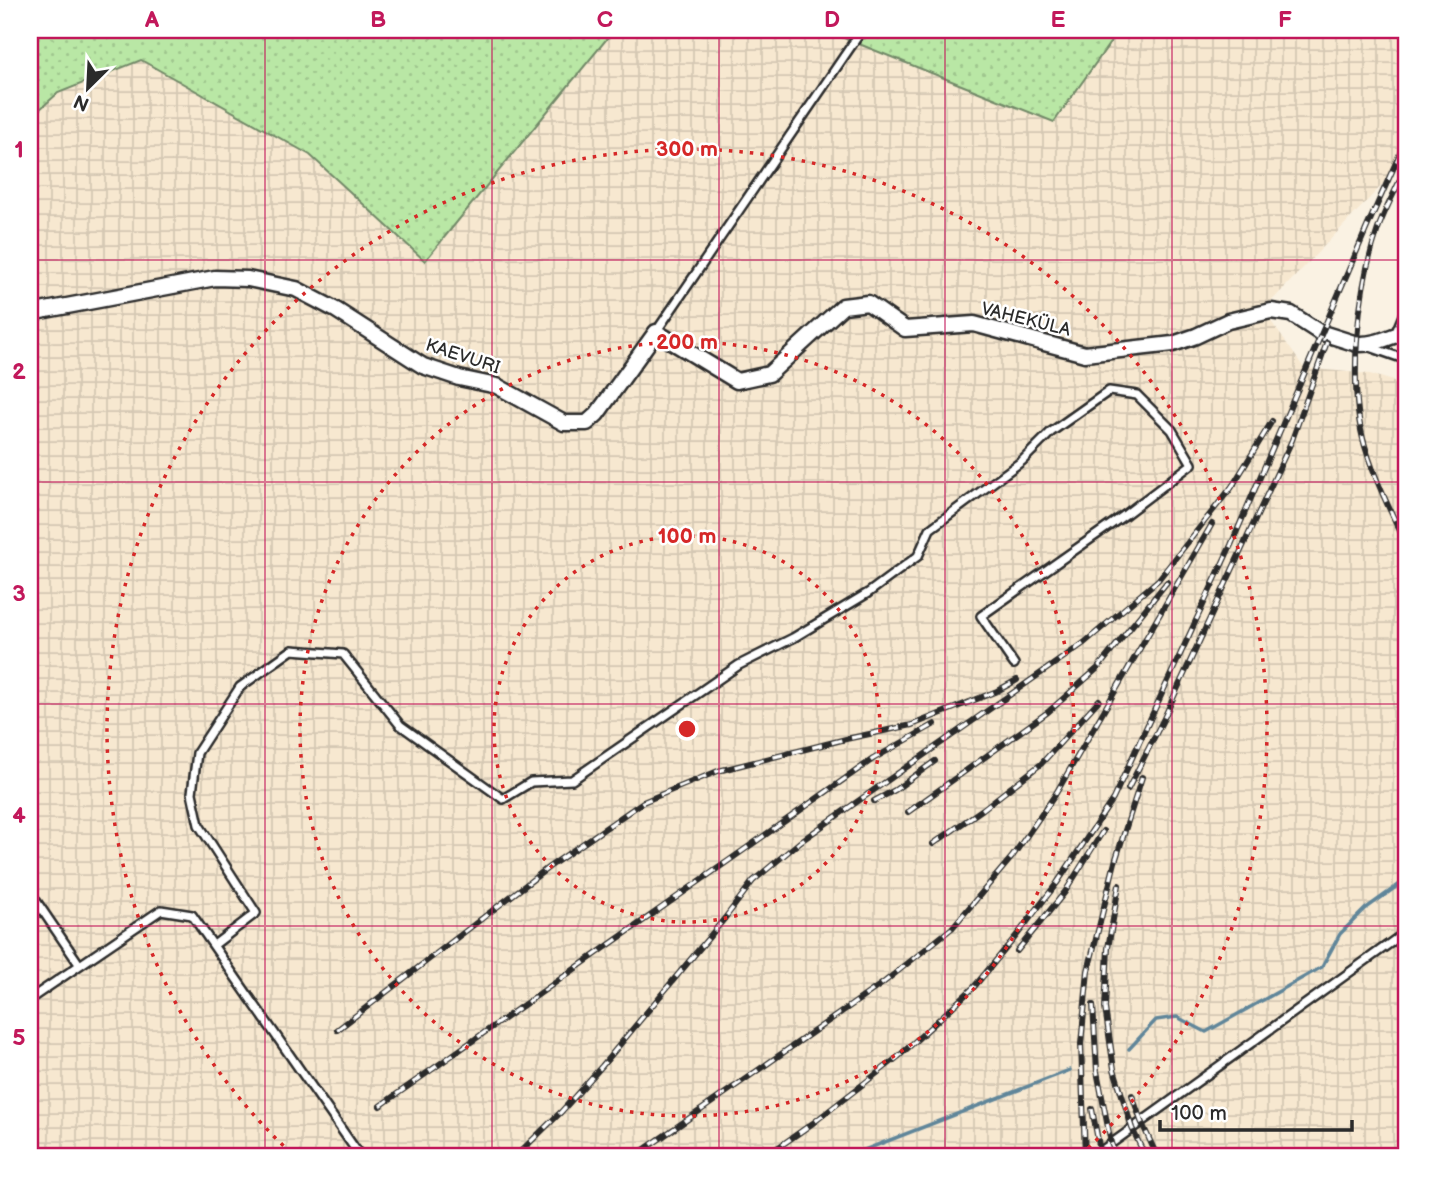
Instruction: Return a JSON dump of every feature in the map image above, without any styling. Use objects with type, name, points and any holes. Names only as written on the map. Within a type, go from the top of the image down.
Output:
[{"type":"street","name":"KAEVURI","points":[[30,313],[215,278],[248,279],[296,289],[336,310],[423,366],[496,386],[564,423],[587,423],[597,414],[656,332]]},
{"type":"street","name":"VAHEKÜLA","points":[[656,332],[737,381],[769,374],[843,306],[868,303],[905,329],[974,324],[1085,354],[1172,344],[1228,321],[1271,311],[1291,314],[1322,333],[1362,345]]},
{"type":"street","points":[[1362,345],[1377,343],[1399,334],[1407,315]]},
{"type":"lane","name":"KAEVURI","points":[[656,332],[862,30]]},
{"type":"lane","points":[[1362,345],[1407,359]]},
{"type":"lane","points":[[214,945],[256,913],[199,825],[192,793],[197,753],[240,687],[292,650],[343,654],[400,725],[503,799],[531,782],[572,780],[739,664],[793,638],[868,593],[918,556],[930,528],[1022,461],[1051,432],[1082,409],[1109,391],[1137,395],[1172,430],[1192,464],[981,616],[1014,664]]},
{"type":"lane","points":[[30,892],[79,964]]},
{"type":"lane","points":[[30,999],[161,911],[192,915],[360,1156]]},
{"type":"lane","points":[[1094,1156],[1407,931]]},
{"type":"shaded area","points":[[614,30],[824,30],[1054,122],[1119,30],[1407,30],[1407,159],[1263,310],[1304,368],[1370,374],[1407,385],[1407,1156],[30,1156],[30,118],[58,93],[141,60],[310,155],[425,261]]},
{"type":"green space","points":[[30,30],[614,30],[425,261],[310,155],[141,60],[58,93],[30,118]]},
{"type":"green space","points":[[824,30],[1119,30],[1054,122]]},
{"type":"waterway","points":[[1129,1049],[1156,1020],[1177,1017],[1206,1032],[1322,967],[1340,934],[1365,909],[1407,879]]},
{"type":"waterway","points":[[849,1156],[1070,1070]]},
{"type":"railway","points":[[766,1156],[898,1057],[974,987],[1057,883],[1113,799],[1231,545],[1407,138]]},
{"type":"railway","points":[[1407,165],[1381,221],[1371,252],[1360,307],[1356,366],[1360,422],[1365,446],[1378,484],[1407,545]]},
{"type":"railway","points":[[1128,789],[1164,718],[1292,440],[1327,342]]},
{"type":"railway","points":[[1230,490],[1272,421]]},
{"type":"railway","points":[[516,1156],[561,1112],[602,1066],[753,881],[801,841],[1084,643],[1158,580],[1234,484]]},
{"type":"railway","points":[[635,1156],[883,983],[952,928],[1012,857],[1055,795],[1212,524]]},
{"type":"railway","points":[[908,812],[1048,712],[1098,668],[1167,582]]},
{"type":"railway","points":[[337,1030],[549,867],[643,802],[718,771],[912,725],[997,691],[1017,680]]},
{"type":"railway","points":[[933,844],[1041,764],[1099,700]]},
{"type":"railway","points":[[380,1106],[873,759],[935,724]]},
{"type":"railway","points":[[874,801],[895,790],[935,761]]},
{"type":"railway","points":[[1085,1156],[1081,1044],[1088,971],[1115,862],[1142,777]]},
{"type":"railway","points":[[1017,951],[1065,892],[1103,831]]},
{"type":"railway","points":[[1119,885],[1108,948],[1105,1008],[1114,1069],[1132,1128],[1145,1156]]},
{"type":"railway","points":[[1093,1005],[1097,1071],[1116,1156]]},
{"type":"railway","points":[[1132,1095],[1157,1156]]},
{"type":"railway","points":[[1092,1109],[1101,1156]]}]
